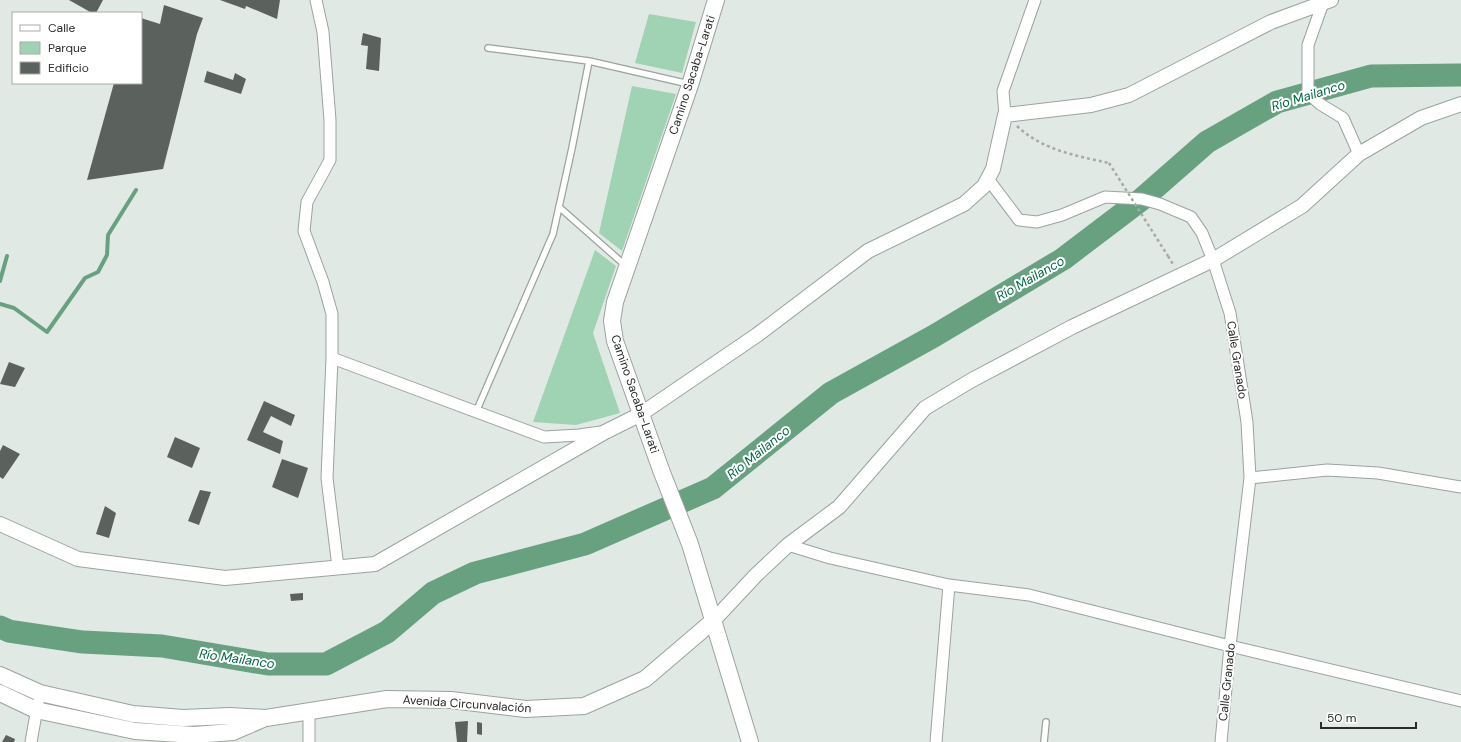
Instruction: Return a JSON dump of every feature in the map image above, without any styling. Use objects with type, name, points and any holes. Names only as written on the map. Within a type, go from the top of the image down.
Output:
[{"type":"main road","name":"Camino Sacaba-Larati","points":[[716,0],[690,84],[615,302],[612,321],[615,341],[661,470],[690,544],[750,742]]},
{"type":"main road","name":"Avenida Circunvalación","points":[[0,675],[40,693],[133,714],[183,718],[230,716],[266,718],[387,699],[451,700],[526,709],[584,706],[645,679],[713,621]]},
{"type":"main road","name":"Avenida Circunvalación","points":[[0,693],[36,710],[135,731],[194,735],[233,732],[266,718]]},
{"type":"street","points":[[316,0],[323,32],[330,120],[330,160],[307,202],[304,231],[323,282],[332,314],[332,358],[327,478],[338,567]]},
{"type":"street","points":[[0,524],[78,559],[225,578],[375,564],[604,432],[641,414],[757,335],[868,251],[964,204],[984,186],[993,169],[1005,115],[1003,91],[1035,0]]},
{"type":"street","points":[[1005,115],[1091,104],[1129,96],[1271,22],[1326,1]]},
{"type":"street","points":[[1326,1],[1308,45],[1308,93],[1320,104],[1343,118],[1359,154]]},
{"type":"street","points":[[713,621],[756,575],[788,545],[840,507],[925,408],[972,380],[1072,327],[1213,260],[1302,206],[1359,154],[1421,118],[1461,104]]},
{"type":"street","name":"Calle Granado","points":[[988,179],[1018,220],[1037,222],[1062,215],[1105,196],[1142,200],[1160,204],[1191,217],[1202,233],[1213,260],[1230,313],[1247,422],[1250,478],[1230,646],[1221,742]]},
{"type":"street","points":[[332,358],[544,437],[604,432]]},
{"type":"street","points":[[1250,478],[1327,470],[1378,473],[1461,487]]},
{"type":"street","points":[[788,545],[830,558],[950,585],[1029,595],[1230,646],[1461,701]]},
{"type":"street","points":[[936,742],[950,585]]},
{"type":"street","points":[[31,742],[40,693]]},
{"type":"street","points":[[309,711],[309,742]]},
{"type":"lane","points":[[488,48],[589,61],[690,84]]},
{"type":"lane","points":[[476,412],[553,234],[589,61]]},
{"type":"lane","points":[[559,207],[627,267]]},
{"type":"lane","points":[[1044,742],[1046,722]]},
{"type":"path","points":[[1005,115],[1025,134],[1060,152],[1110,163],[1168,256]]},
{"type":"green space","points":[[649,14],[696,22],[682,73],[635,63]]},
{"type":"green space","points":[[632,86],[676,94],[622,251],[599,233]]},
{"type":"green space","points":[[595,250],[616,266],[593,333],[620,413],[576,425],[533,422]]},
{"type":"building","points":[[69,0],[103,0],[97,12],[90,12]]},
{"type":"building","points":[[220,0],[280,0],[277,19],[246,6],[245,9]]},
{"type":"building","points":[[164,5],[203,18],[197,34],[163,169],[87,180],[114,84],[142,84],[142,18],[160,24]]},
{"type":"building","points":[[363,33],[381,38],[379,71],[366,69],[368,46],[361,45]]},
{"type":"building","points":[[207,71],[233,80],[235,73],[246,79],[241,94],[204,82]]},
{"type":"building","points":[[9,362],[25,368],[15,387],[0,384]]},
{"type":"building","points":[[264,401],[295,415],[291,426],[271,416],[263,432],[283,441],[280,454],[247,440]]},
{"type":"building","points":[[175,437],[200,448],[192,468],[167,457]]},
{"type":"building","points":[[3,445],[20,454],[3,479],[0,477],[0,451]]},
{"type":"building","points":[[282,459],[308,468],[298,498],[272,487]]},
{"type":"building","points":[[200,490],[211,492],[199,525],[188,521]]},
{"type":"building","points":[[105,506],[116,513],[109,538],[96,534]]},
{"type":"building","points":[[303,593],[303,600],[291,601],[290,594]]},
{"type":"building","points":[[468,721],[467,742],[457,742],[455,722]]},
{"type":"building","points":[[477,722],[482,723],[482,735],[477,734]]},
{"type":"building","points":[[6,735],[15,739],[14,742],[2,742]]},
{"type":"waterway","name":"Río Mailanco","points":[[0,627],[9,631],[83,642],[162,646],[268,664],[326,664],[387,632],[433,593],[475,573],[585,544],[713,488],[831,393],[934,336],[1063,259],[1142,199],[1207,142],[1277,102],[1371,76],[1461,75]]},
{"type":"waterway","points":[[0,304],[14,308],[47,332],[85,278],[98,272],[107,255],[108,235],[136,190]]},
{"type":"waterway","points":[[0,281],[7,256]]}]
